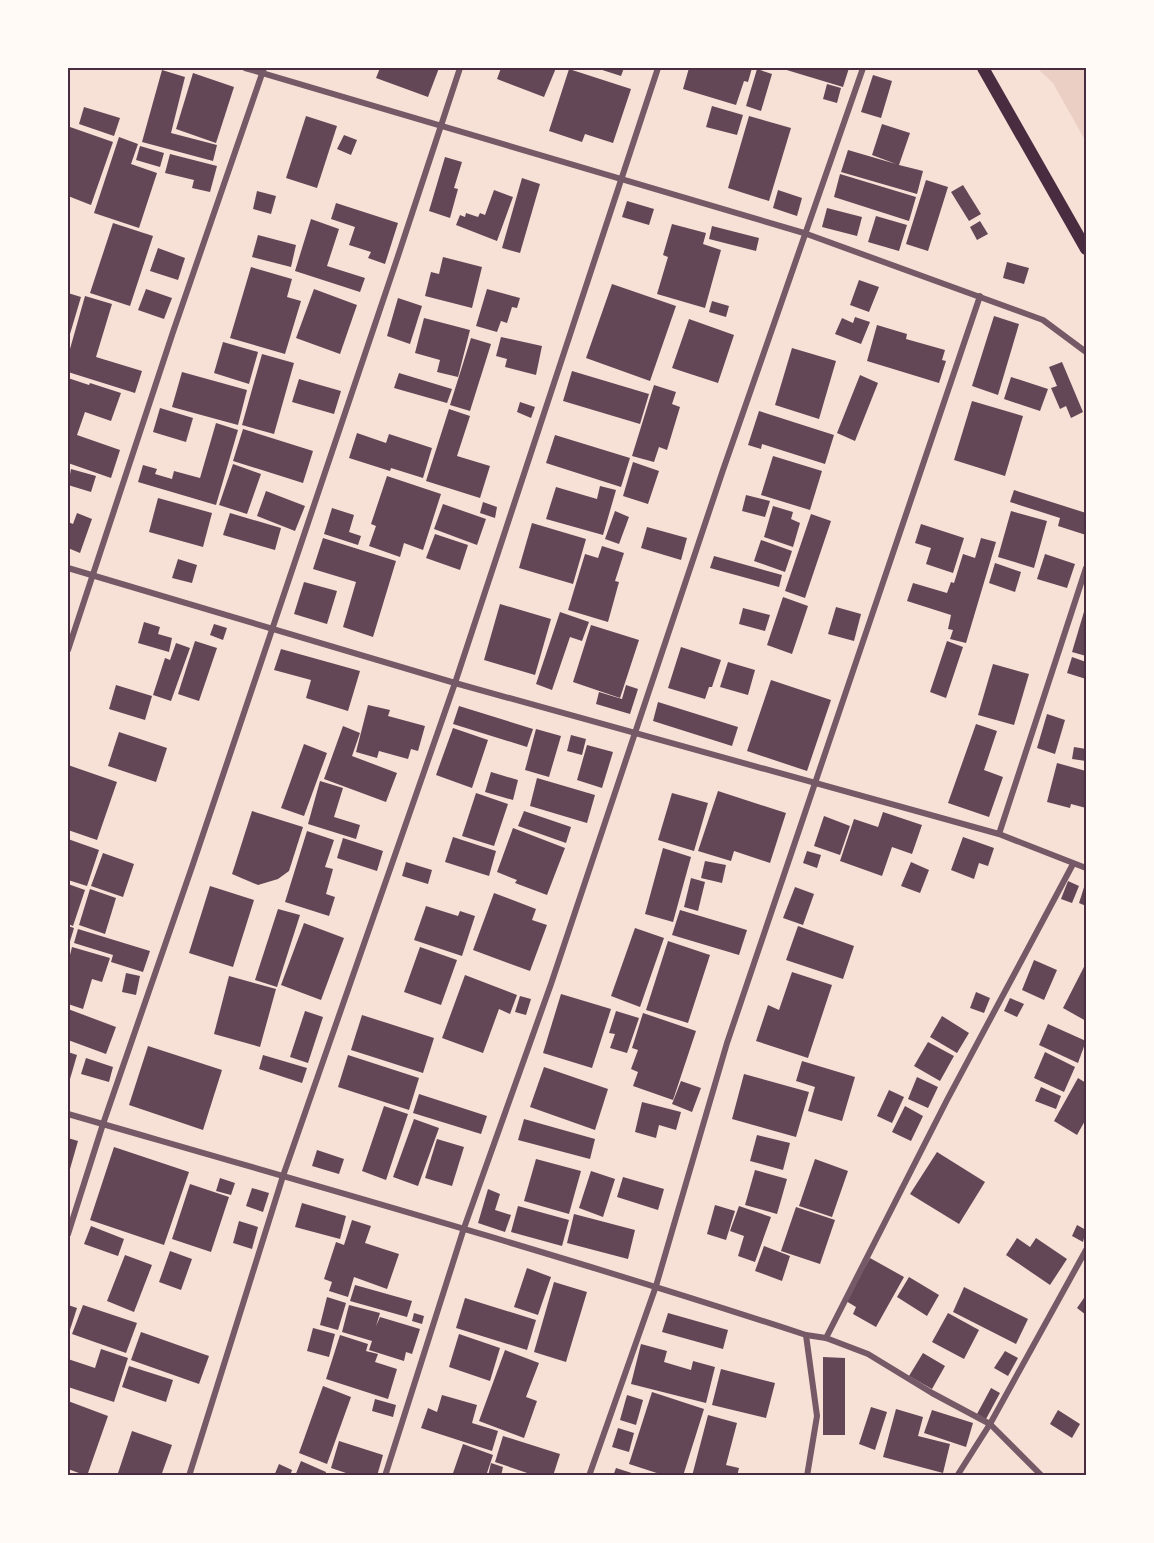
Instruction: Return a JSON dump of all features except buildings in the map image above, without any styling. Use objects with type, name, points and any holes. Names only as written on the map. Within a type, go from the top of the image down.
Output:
[{"type":"main road","points":[[984,68],[1086,249]]},
{"type":"street","points":[[245,68],[263,70],[621,180],[804,233],[1043,320],[1086,352]]},
{"type":"street","points":[[68,1234],[103,1124],[272,630],[460,68]]},
{"type":"street","points":[[189,1476],[283,1176],[455,683],[658,68]]},
{"type":"street","points":[[385,1476],[464,1228],[551,984],[804,233],[863,68]]},
{"type":"street","points":[[68,650],[172,332],[263,70]]},
{"type":"street","points":[[589,1476],[656,1286],[727,1043],[980,296]]},
{"type":"street","points":[[68,568],[455,683],[999,834],[1086,868]]},
{"type":"street","points":[[999,834],[1086,568]]},
{"type":"street","points":[[826,1338],[947,1100],[1072,864]]},
{"type":"street","points":[[68,1114],[464,1228],[656,1286],[806,1335],[826,1338],[868,1354],[932,1394],[990,1424],[1042,1476]]},
{"type":"street","points":[[957,1476],[990,1424],[1086,1250]]},
{"type":"street","points":[[806,1335],[816,1416],[807,1476]]},
{"type":"shaded area","points":[[1037,68],[1086,68],[1086,142],[1053,83]]}]
